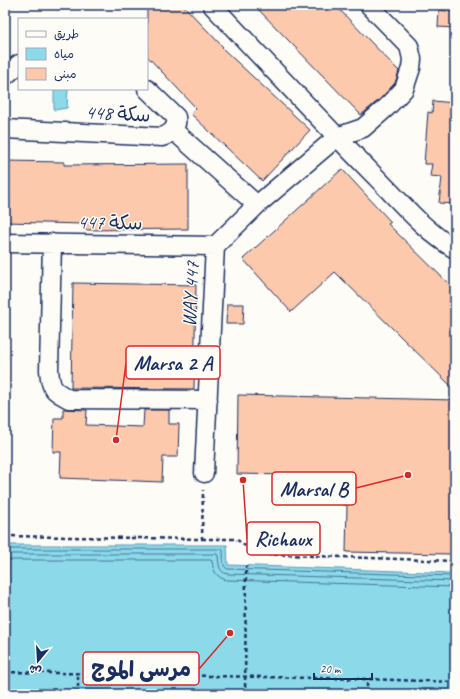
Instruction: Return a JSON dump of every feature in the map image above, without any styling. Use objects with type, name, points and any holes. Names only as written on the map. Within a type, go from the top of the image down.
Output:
[{"type":"street","points":[[212,5],[337,137],[427,228],[451,244]]},
{"type":"street","points":[[337,137],[363,128],[387,107],[404,90],[411,68],[412,58],[409,46],[369,5]]},
{"type":"street","points":[[5,76],[18,65]]},
{"type":"street","name":"سكة 448","points":[[5,129],[162,137],[173,130],[176,117],[148,90]]},
{"type":"street","points":[[173,130],[257,205]]},
{"type":"street","name":"WAY 447","points":[[204,474],[215,246],[257,205],[337,137]]},
{"type":"street","name":"سكة 447","points":[[5,243],[215,246]]},
{"type":"street","points":[[52,243],[49,370],[50,384],[57,392],[69,399],[208,400]]},
{"type":"path","points":[[202,538],[204,474]]},
{"type":"path","points":[[5,536],[236,539],[256,554],[455,561]]},
{"type":"path","points":[[245,694],[246,566]]},
{"type":"path","points":[[5,672],[367,678],[455,682]]},
{"type":"path","points":[[78,673],[78,694]]},
{"type":"path","points":[[367,678],[367,694]]},
{"type":"water","points":[[54,90],[68,90],[67,108],[54,110]]},
{"type":"water","points":[[5,545],[227,545],[228,565],[455,573],[455,694],[5,694]]},
{"type":"building","points":[[147,5],[183,5],[223,47],[222,48],[310,130],[262,181],[191,114],[196,108],[148,57]]},
{"type":"building","points":[[254,5],[335,5],[399,71],[395,83],[380,99],[361,115]]},
{"type":"building","points":[[439,10],[455,12],[455,28],[438,27]]},
{"type":"building","points":[[433,101],[455,103],[455,204],[439,203],[442,177],[430,176],[432,164],[424,164],[428,112],[432,113]]},
{"type":"building","points":[[5,161],[64,162],[64,165],[188,164],[188,229],[84,230],[83,224],[5,222]]},
{"type":"building","points":[[342,169],[391,222],[388,224],[455,290],[455,390],[335,272],[291,312],[243,259]]},
{"type":"building","points":[[73,283],[196,285],[194,389],[71,388]]},
{"type":"building","points":[[227,304],[244,304],[243,324],[226,324]]},
{"type":"building","points":[[238,395],[455,400],[451,554],[346,552],[347,505],[343,505],[343,476],[237,474]]},
{"type":"building","points":[[63,409],[87,410],[86,425],[143,427],[144,410],[169,410],[169,424],[179,424],[178,457],[163,457],[162,482],[60,478],[61,452],[53,452],[54,418],[63,418]]},
{"type":"place","name":"Marsa 2 A","points":[[116,440]]},
{"type":"place","name":"Marsal B","points":[[408,475]]},
{"type":"place","name":"Richaux","points":[[243,480]]},
{"type":"place","name":"مرسى الموج","points":[[230,633]]}]
